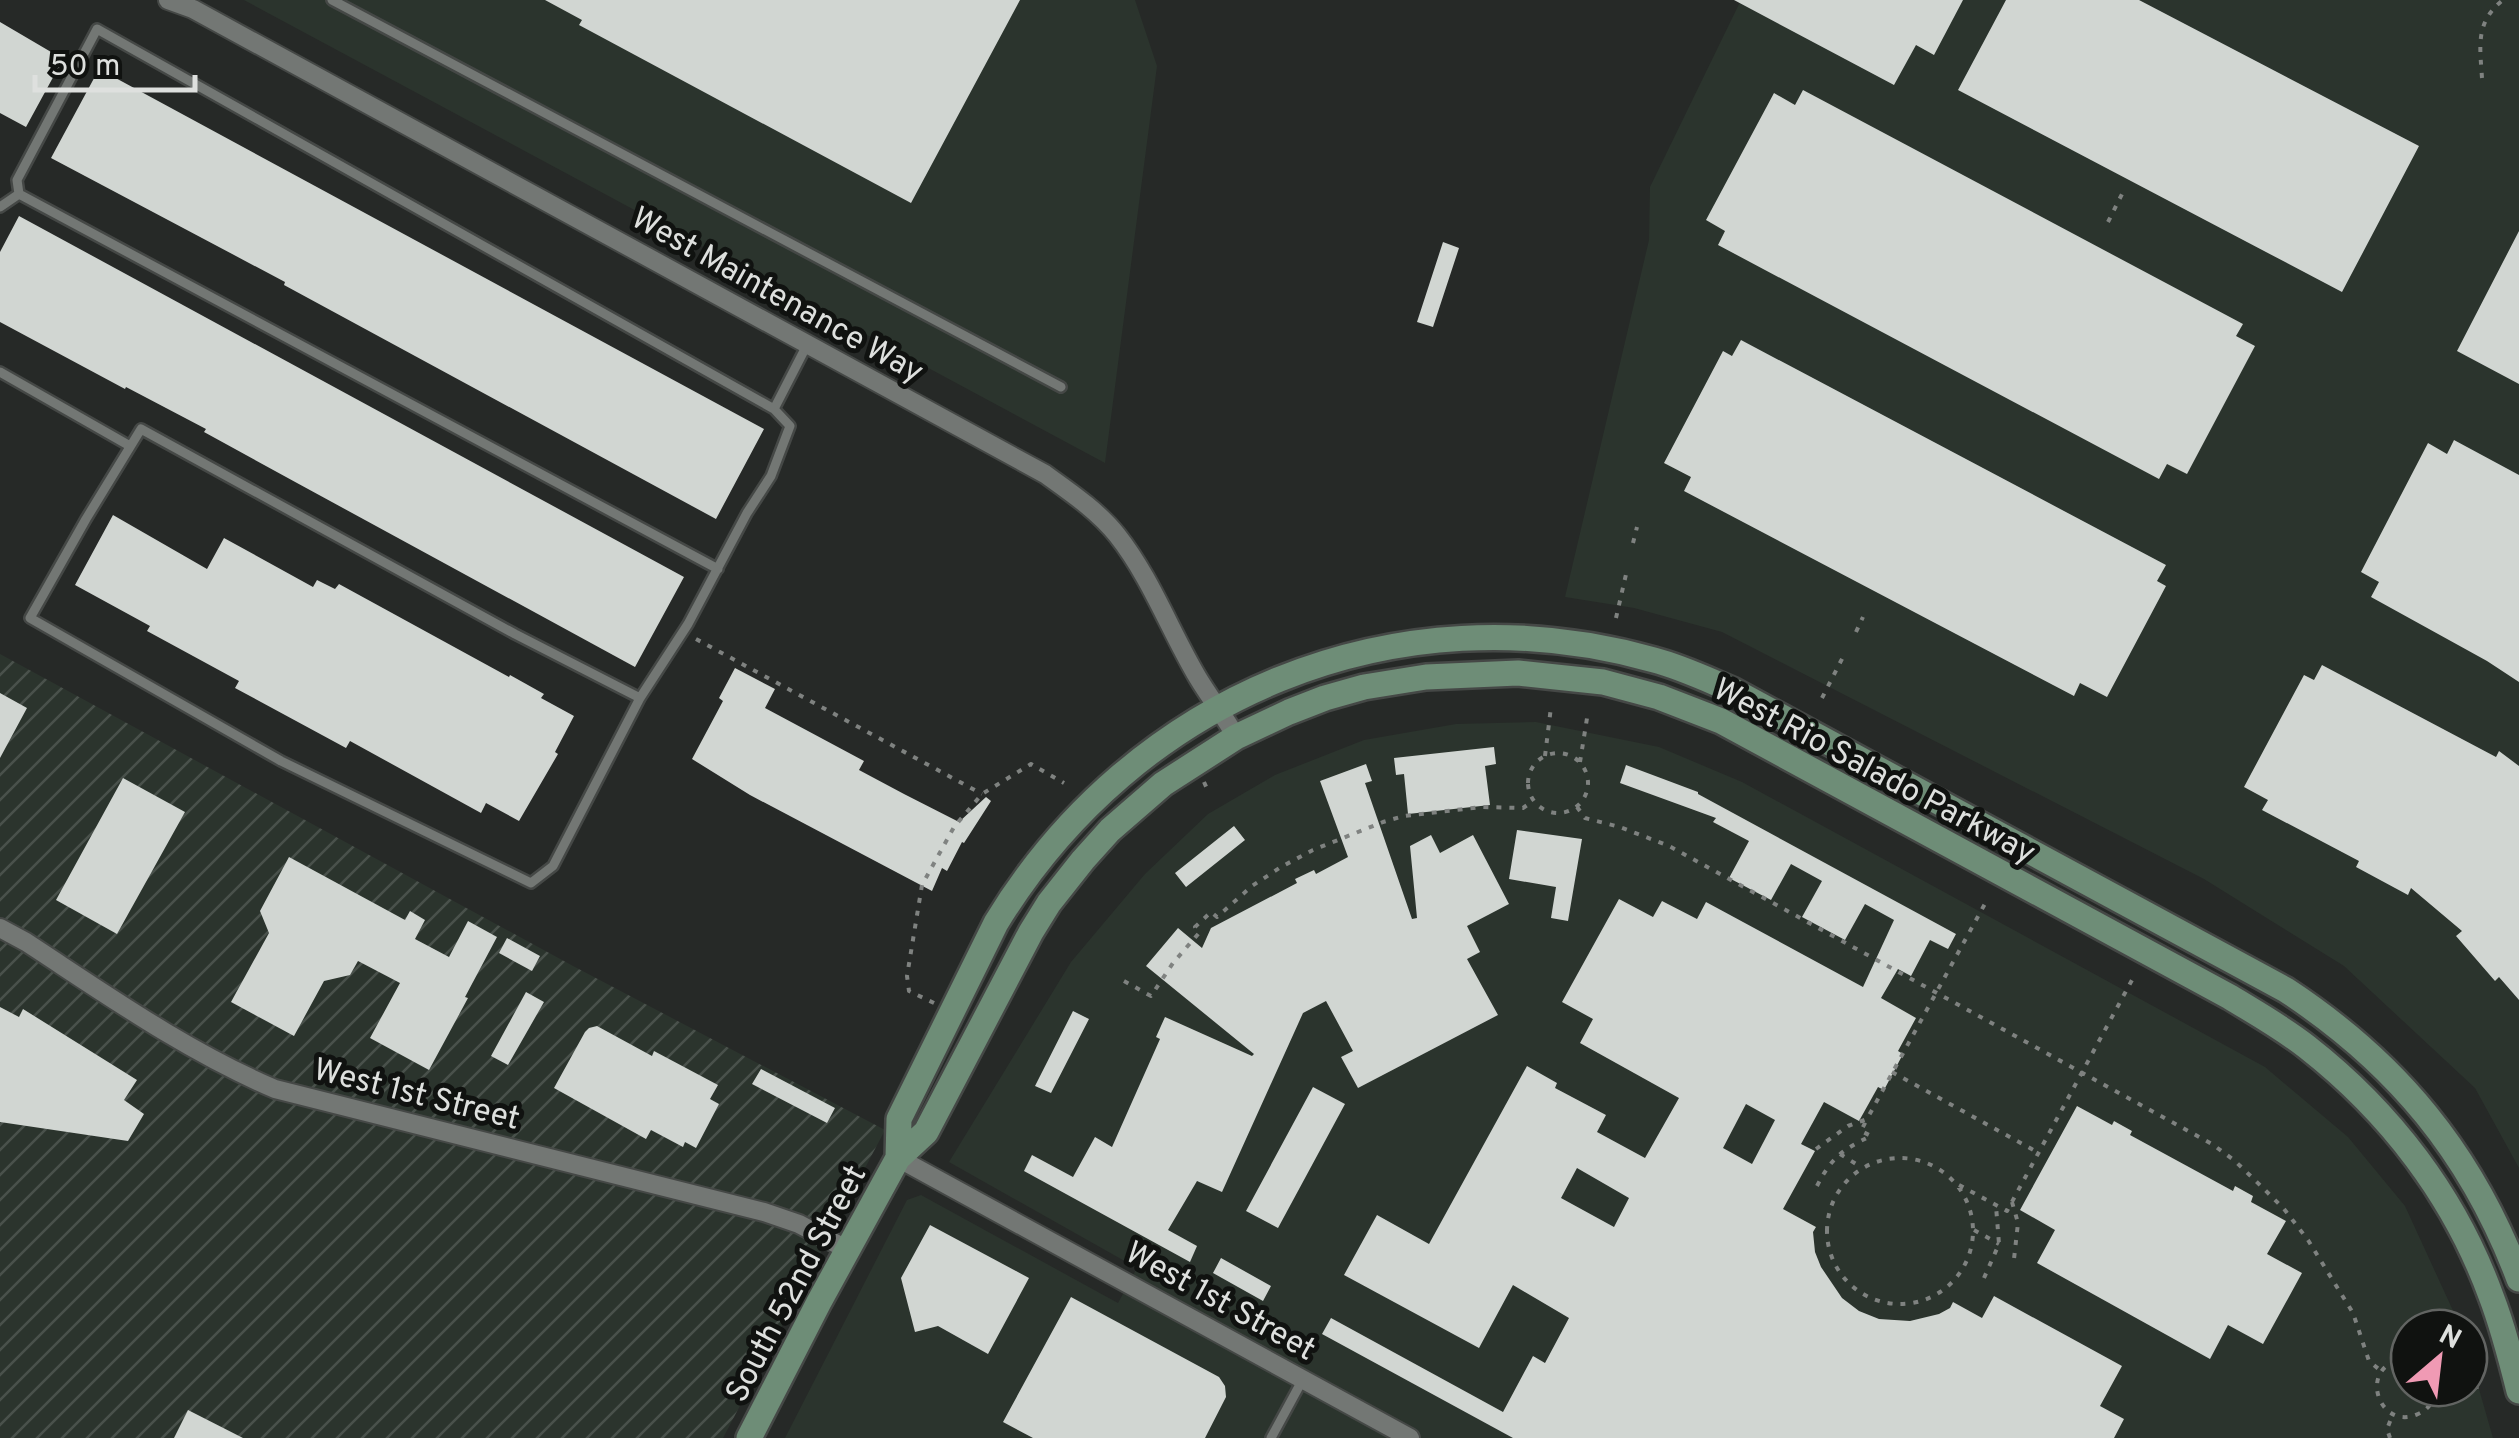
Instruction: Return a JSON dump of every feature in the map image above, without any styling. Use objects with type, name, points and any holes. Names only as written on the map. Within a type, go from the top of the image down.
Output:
[{"type":"main road","name":"West Rio Salado Parkway","points":[[898,1158],[899,1120],[974,965],[1014,893],[1094,798],[1175,734],[1295,671],[1356,653],[1458,638],[1582,644],[1655,660],[1718,684],[2106,891],[2274,983],[2318,1012],[2370,1055],[2416,1101],[2469,1172],[2519,1279]]},
{"type":"main road","name":"West Rio Salado Parkway","points":[[898,1158],[926,1132],[1031,932],[1062,886],[1139,802],[1193,763],[1236,738],[1325,698],[1394,681],[1518,673],[1576,678],[1632,689],[1691,709],[1763,743],[2230,997],[2291,1036],[2350,1082],[2376,1108],[2409,1148],[2459,1224],[2491,1296],[2515,1367],[2519,1392]]},
{"type":"main road","name":"South 52nd Street","points":[[749,1438],[898,1158]]},
{"type":"main road","points":[[2459,1224],[2490,1211]]},
{"type":"street","name":"West Maintenance Way","points":[[168,0],[187,5],[1045,474],[1115,532],[1236,738]]},
{"type":"street","name":"West 1st Street","points":[[0,928],[189,1046],[234,1072],[275,1089],[764,1212],[799,1224],[848,1250]]},
{"type":"street","name":"West 1st Street","points":[[898,1158],[1410,1438]]},
{"type":"lane","points":[[332,0],[1062,386]]},
{"type":"lane","points":[[640,698],[140,429],[30,618],[281,760],[531,883],[553,866],[640,698],[688,624],[771,476],[790,426],[774,409],[97,29],[16,180],[19,194],[718,568]]},
{"type":"lane","points":[[0,207],[19,194]]},
{"type":"lane","points":[[774,409],[807,344]]},
{"type":"lane","points":[[0,372],[130,446]]},
{"type":"lane","points":[[1271,1438],[1302,1379]]},
{"type":"path","points":[[2482,78],[2479,36],[2491,9],[2504,0]]},
{"type":"path","points":[[2108,222],[2122,194]]},
{"type":"path","points":[[1633,544],[1638,527]]},
{"type":"path","points":[[1616,618],[1627,570]]},
{"type":"path","points":[[1856,632],[1863,617]]},
{"type":"path","points":[[696,639],[982,794]]},
{"type":"path","points":[[1822,698],[1844,655]]},
{"type":"path","points":[[1545,756],[1551,707]]},
{"type":"path","points":[[1580,762],[1563,753],[1545,756],[1534,763],[1529,772],[1528,792],[1533,801],[1553,814],[1577,807],[1585,798],[1588,779],[1580,762],[1588,712]]},
{"type":"path","points":[[936,1004],[909,991],[907,976],[922,885],[954,826],[982,794],[1031,764],[1064,783]]},
{"type":"path","points":[[1124,980],[1151,996],[1199,932],[1195,927],[1210,912],[1217,917],[1252,886],[1313,850],[1404,816],[1481,806],[1523,808],[1533,801]]},
{"type":"path","points":[[1577,807],[1586,818],[1669,846],[2212,1144],[2284,1209],[2324,1264],[2352,1313],[2369,1361],[2382,1370]]},
{"type":"path","points":[[1818,1186],[1830,1162],[1871,1136],[1860,1131],[1987,900]]},
{"type":"path","points":[[1955,1182],[1968,1201],[1974,1230],[1965,1268],[1949,1288],[1927,1300],[1902,1305],[1876,1302],[1854,1289],[1837,1270],[1828,1246],[1827,1220],[1835,1196],[1850,1177],[1869,1164],[1892,1158],[1915,1159],[1937,1168],[2006,1212],[2132,980]]},
{"type":"path","points":[[1892,1072],[2038,1152]]},
{"type":"path","points":[[1816,1149],[1848,1126],[1867,1119]]},
{"type":"path","points":[[1840,1154],[1863,1168]]},
{"type":"path","points":[[2012,1202],[2018,1223],[2014,1259]]},
{"type":"path","points":[[1984,1278],[1998,1244],[1996,1206]]},
{"type":"path","points":[[1974,1230],[1998,1244]]},
{"type":"path","points":[[2389,1365],[2382,1370],[2376,1389],[2378,1399],[2392,1414],[2404,1418],[2426,1408]]},
{"type":"path","points":[[2390,1438],[2387,1429],[2392,1414]]},
{"type":"shaded area","points":[[244,0],[1135,0],[1157,66],[1105,463]]},
{"type":"shaded area","points":[[1741,0],[2519,0],[2519,1168],[2475,1088],[2344,966],[2204,879],[1722,632],[1634,608],[1565,597],[1649,240],[1650,187]]},
{"type":"shaded area","points":[[0,654],[573,966],[885,1130],[723,1438],[0,1438]]},
{"type":"shaded area","points":[[1536,722],[1659,747],[1742,782],[2265,1067],[2348,1137],[2405,1206],[2452,1308],[2389,1308],[2389,1408],[2484,1408],[2493,1438],[785,1438],[907,1200],[921,1195],[1118,1303],[1137,1268],[949,1162],[1071,962],[1145,874],[1208,814],[1275,775],[1364,740],[1456,724]]},
{"type":"building","points":[[545,0],[1020,0],[911,203],[579,25],[582,20]]},
{"type":"building","points":[[1734,0],[1963,0],[1934,55],[1916,45],[1894,85]]},
{"type":"building","points":[[2006,0],[2139,0],[2419,146],[2342,292],[1958,90]]},
{"type":"building","points":[[0,22],[63,59],[26,127],[0,113]]},
{"type":"building","points":[[99,69],[764,429],[716,519],[51,158]]},
{"type":"building","points":[[1803,90],[2243,324],[2236,336],[2255,346],[2187,474],[2167,464],[2159,479],[1718,245],[1725,231],[1706,220],[1774,93],[1795,105]]},
{"type":"building","points":[[19,216],[684,577],[635,667],[204,432],[206,429],[0,322],[0,252]]},
{"type":"building","points":[[2519,231],[2519,384],[2457,351]]},
{"type":"building","points":[[1443,242],[1459,248],[1433,327],[1417,322]]},
{"type":"building","points":[[1741,340],[2166,565],[2157,581],[2166,586],[2107,697],[2080,683],[2074,696],[1684,491],[1691,477],[1664,463],[1723,351],[1732,356]]},
{"type":"building","points":[[2454,440],[2519,475],[2519,682],[2371,597],[2379,582],[2361,572],[2428,443],[2447,454]]},
{"type":"building","points":[[113,515],[207,569],[224,538],[313,587],[317,580],[335,589],[339,584],[544,694],[541,698],[574,716],[555,752],[558,754],[519,821],[486,803],[481,813],[350,741],[346,748],[235,688],[239,681],[147,631],[150,626],[75,585]]},
{"type":"building","points":[[2322,665],[2496,757],[2499,751],[2519,766],[2519,1000],[2499,977],[2495,981],[2456,936],[2462,931],[2411,888],[2408,895],[2356,867],[2359,861],[2262,810],[2268,800],[2244,787],[2304,675],[2314,680]]},
{"type":"building","points":[[735,668],[775,689],[765,708],[864,761],[859,770],[904,794],[959,822],[986,797],[991,801],[947,871],[942,868],[932,891],[750,795],[692,759],[723,701],[719,698]]},
{"type":"building","points":[[0,693],[27,708],[0,758]]},
{"type":"building","points":[[1494,747],[1496,764],[1485,766],[1490,805],[1408,814],[1404,774],[1396,775],[1394,758]]},
{"type":"building","points":[[1366,764],[1372,781],[1365,783],[1412,919],[1417,918],[1410,846],[1431,835],[1440,853],[1473,835],[1509,904],[1467,926],[1480,952],[1467,959],[1498,1015],[1358,1088],[1341,1057],[1353,1051],[1326,1001],[1303,1013],[1222,1192],[1197,1181],[1168,1230],[1197,1246],[1190,1262],[1024,1171],[1032,1155],[1073,1177],[1095,1137],[1112,1147],[1160,1039],[1156,1037],[1165,1017],[1254,1054],[1146,966],[1178,928],[1202,948],[1211,928],[1297,883],[1295,879],[1314,870],[1316,874],[1348,857],[1320,781]]},
{"type":"building","points":[[1626,765],[1698,792],[1956,934],[1948,949],[1930,940],[1911,976],[1898,969],[1881,998],[1916,1018],[1898,1051],[1903,1054],[1884,1090],[1878,1087],[1859,1121],[1824,1102],[1801,1144],[1815,1151],[1783,1209],[1816,1227],[1815,1252],[1821,1267],[1842,1298],[1859,1311],[1879,1319],[1910,1321],[1939,1314],[1953,1302],[1982,1318],[1994,1296],[2122,1366],[2100,1406],[2124,1419],[2114,1438],[1513,1438],[1322,1334],[1331,1318],[1503,1412],[1533,1356],[1545,1363],[1569,1318],[1513,1285],[1479,1348],[1344,1275],[1377,1215],[1429,1244],[1527,1066],[1557,1083],[1555,1088],[1606,1115],[1597,1132],[1645,1158],[1679,1098],[1580,1043],[1593,1019],[1562,1002],[1619,899],[1653,917],[1662,901],[1697,919],[1706,902],[1863,987],[1894,920],[1865,904],[1845,940],[1802,917],[1822,881],[1791,864],[1771,900],[1729,878],[1749,841],[1713,822],[1716,818],[1620,783]],"holes":[[[1746,1104],[1775,1120],[1752,1164],[1723,1148]],[[1577,1168],[1629,1198],[1614,1227],[1561,1198]]]},
{"type":"building","points":[[123,778],[185,812],[117,934],[56,900]]},
{"type":"building","points":[[1234,826],[1245,840],[1186,887],[1175,873]]},
{"type":"building","points":[[1517,830],[1582,839],[1568,921],[1551,918],[1556,887],[1509,879]]},
{"type":"building","points":[[289,857],[405,920],[410,911],[425,920],[415,939],[449,957],[468,921],[497,937],[429,1070],[370,1038],[400,983],[358,961],[350,975],[324,981],[294,1036],[231,1002],[269,933],[260,911]]},
{"type":"building","points":[[507,938],[540,956],[532,971],[499,953]]},
{"type":"building","points":[[526,992],[544,1002],[508,1065],[491,1056]]},
{"type":"building","points":[[0,1007],[19,1017],[23,1009],[137,1080],[124,1100],[144,1114],[128,1141],[0,1122]]},
{"type":"building","points":[[1073,1011],[1089,1019],[1051,1093],[1035,1086]]},
{"type":"building","points":[[597,1026],[718,1085],[710,1099],[719,1104],[696,1148],[685,1142],[683,1147],[651,1130],[646,1139],[554,1088],[585,1032]]},
{"type":"building","points":[[761,1069],[835,1108],[827,1123],[752,1084]]},
{"type":"building","points":[[1313,1087],[1345,1104],[1278,1228],[1246,1211]]},
{"type":"building","points":[[2077,1106],[2112,1125],[2114,1121],[2132,1131],[2130,1135],[2233,1191],[2235,1186],[2253,1196],[2251,1202],[2286,1221],[2267,1254],[2302,1273],[2263,1344],[2228,1325],[2210,1359],[2037,1263],[2055,1230],[2020,1210]]},
{"type":"building","points":[[930,1225],[1029,1278],[988,1354],[938,1326],[915,1332],[901,1278]]},
{"type":"building","points":[[1221,1258],[1271,1286],[1263,1301],[1213,1273]]},
{"type":"building","points":[[1071,1297],[1219,1377],[1226,1397],[1205,1438],[1033,1438],[1003,1422]]},
{"type":"building","points":[[188,1410],[243,1438],[174,1438]]}]
